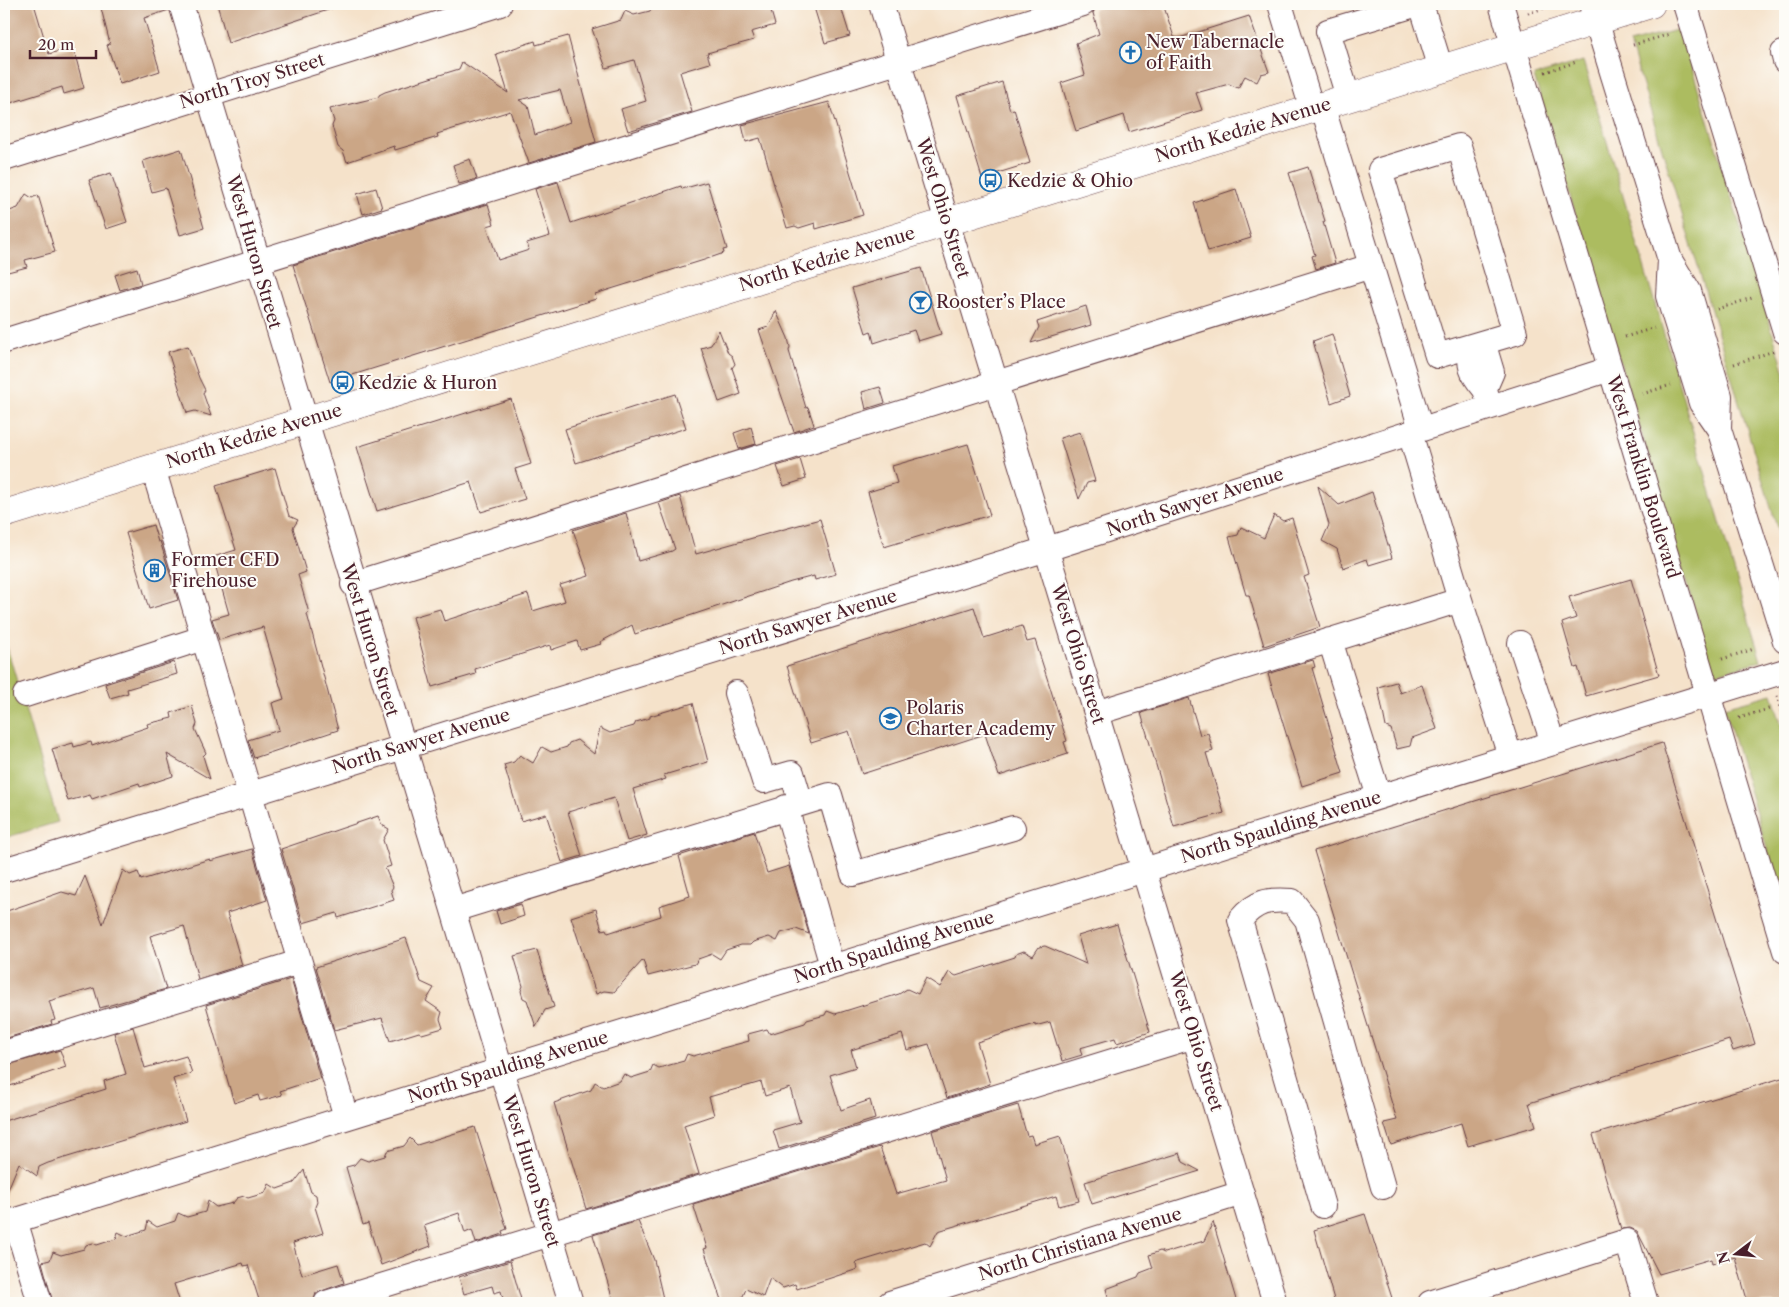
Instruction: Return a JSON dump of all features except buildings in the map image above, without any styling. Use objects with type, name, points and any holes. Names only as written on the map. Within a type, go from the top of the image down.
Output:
[{"type":"main road","name":"North Kedzie Avenue","points":[[4,514],[1441,69],[1513,46],[1594,12],[1650,4]]},
{"type":"street","name":"West Huron Street","points":[[181,4],[304,421],[571,1303]]},
{"type":"street","name":"North Troy Street","points":[[4,159],[500,4]]},
{"type":"street","name":"West Ohio Street","points":[[882,4],[1275,1303]]},
{"type":"street","points":[[4,341],[1083,4]]},
{"type":"street","points":[[1280,4],[1371,266],[1460,600],[1510,756]]},
{"type":"street","points":[[1348,97],[1328,31],[1419,4],[1441,69]]},
{"type":"street","points":[[1686,4],[1780,342]]},
{"type":"street","name":"West Franklin Boulevard","points":[[1510,10],[1513,46],[1785,951]]},
{"type":"street","points":[[1594,12],[1670,260],[1668,296],[1701,403],[1719,428],[1785,641]]},
{"type":"street","points":[[1785,53],[1783,54],[1785,61]]},
{"type":"street","points":[[1472,346],[1515,333],[1459,146],[1380,170],[1437,356],[1472,346],[1486,352],[1492,372],[1487,398]]},
{"type":"street","points":[[354,584],[1371,266]]},
{"type":"street","name":"North Sawyer Avenue","points":[[4,870],[1047,549],[1416,431],[1487,398],[1610,368]]},
{"type":"street","points":[[153,468],[346,1117]]},
{"type":"street","points":[[1096,713],[1460,600]]},
{"type":"street","points":[[25,695],[203,638]]},
{"type":"street","points":[[1330,640],[1378,797]]},
{"type":"street","points":[[1520,643],[1552,743]]},
{"type":"street","name":"North Spaulding Avenue","points":[[7,1219],[346,1117],[1785,671]]},
{"type":"street","points":[[736,693],[764,782],[792,772],[794,805],[832,966]]},
{"type":"street","points":[[452,910],[830,795],[853,874],[1014,828]]},
{"type":"street","points":[[1323,1206],[1240,920],[1251,907],[1274,899],[1292,901],[1307,920],[1383,1187]]},
{"type":"street","points":[[4,1053],[299,962]]},
{"type":"street","points":[[326,1303],[1194,1036]]},
{"type":"street","name":"North Christiana Avenue","points":[[890,1303],[1242,1193]]},
{"type":"street","points":[[7,1219],[40,1303]]},
{"type":"street","points":[[1430,1303],[1627,1241],[1646,1303]]},
{"type":"path","points":[[1510,10],[1557,4]]},
{"type":"path","points":[[1633,45],[1678,32]]},
{"type":"path","points":[[1542,73],[1576,62]]},
{"type":"path","points":[[1714,310],[1759,296]]},
{"type":"path","points":[[1616,340],[1657,327]]},
{"type":"path","points":[[1732,365],[1780,342]]},
{"type":"path","points":[[1634,397],[1675,384]]},
{"type":"path","points":[[1713,662],[1754,649]]},
{"type":"path","points":[[1779,706],[1785,725]]},
{"type":"path","points":[[1730,721],[1772,708]]},
{"type":"green space","points":[[1680,29],[1785,373],[1785,554],[1630,43]]},
{"type":"green space","points":[[1583,61],[1761,661],[1714,674],[1534,76]]},
{"type":"green space","points":[[4,637],[58,822],[4,838]]},
{"type":"green space","points":[[1772,694],[1785,737],[1785,908],[1724,707]]},
{"type":"place","name":"New Tabernacle of Faith","points":[[1130,52]]},
{"type":"place","name":"Kedzie & Ohio","points":[[991,181]]},
{"type":"place","name":"Rooster’s Place","points":[[920,302]]},
{"type":"place","name":"Kedzie & Huron","points":[[342,383]]},
{"type":"place","name":"Former CFD Firehouse","points":[[155,570]]},
{"type":"place","name":"Polaris Charter Academy","points":[[890,718]]}]
